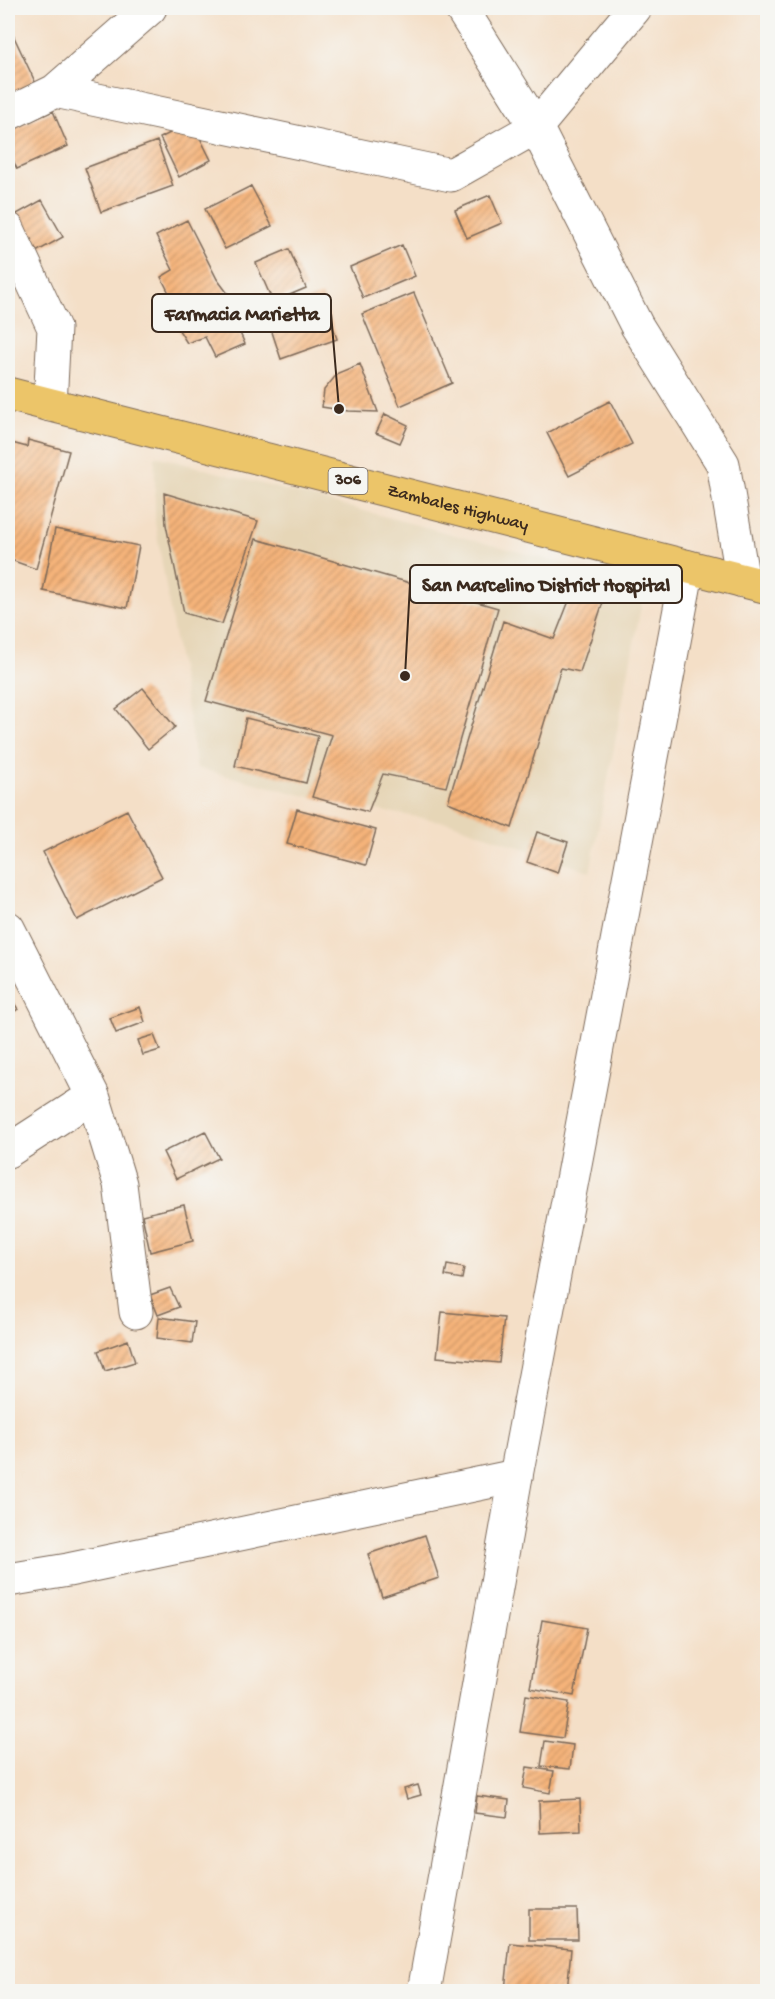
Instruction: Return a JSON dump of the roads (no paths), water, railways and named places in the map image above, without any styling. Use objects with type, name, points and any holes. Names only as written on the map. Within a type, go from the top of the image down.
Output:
[{"type":"main road","name":"Zambales Highway","points":[[8,394],[755,584]]},
{"type":"street","points":[[8,114],[55,91],[150,8]]},
{"type":"street","points":[[461,8],[536,127],[637,326],[723,464],[755,584]]},
{"type":"street","points":[[55,91],[452,175],[536,127],[635,8]]},
{"type":"street","points":[[8,229],[54,328],[50,405]]},
{"type":"street","points":[[424,1992],[516,1476],[688,567]]},
{"type":"street","points":[[8,928],[93,1096],[120,1184],[136,1311]]},
{"type":"street","points":[[8,1151],[93,1096]]},
{"type":"street","points":[[8,1577],[14,1579],[68,1570],[516,1476]]},
{"type":"place","name":"Farmacia Marietta","points":[[339,409]]},
{"type":"place","name":"San Marcelino District Hospital","points":[[405,676]]}]
